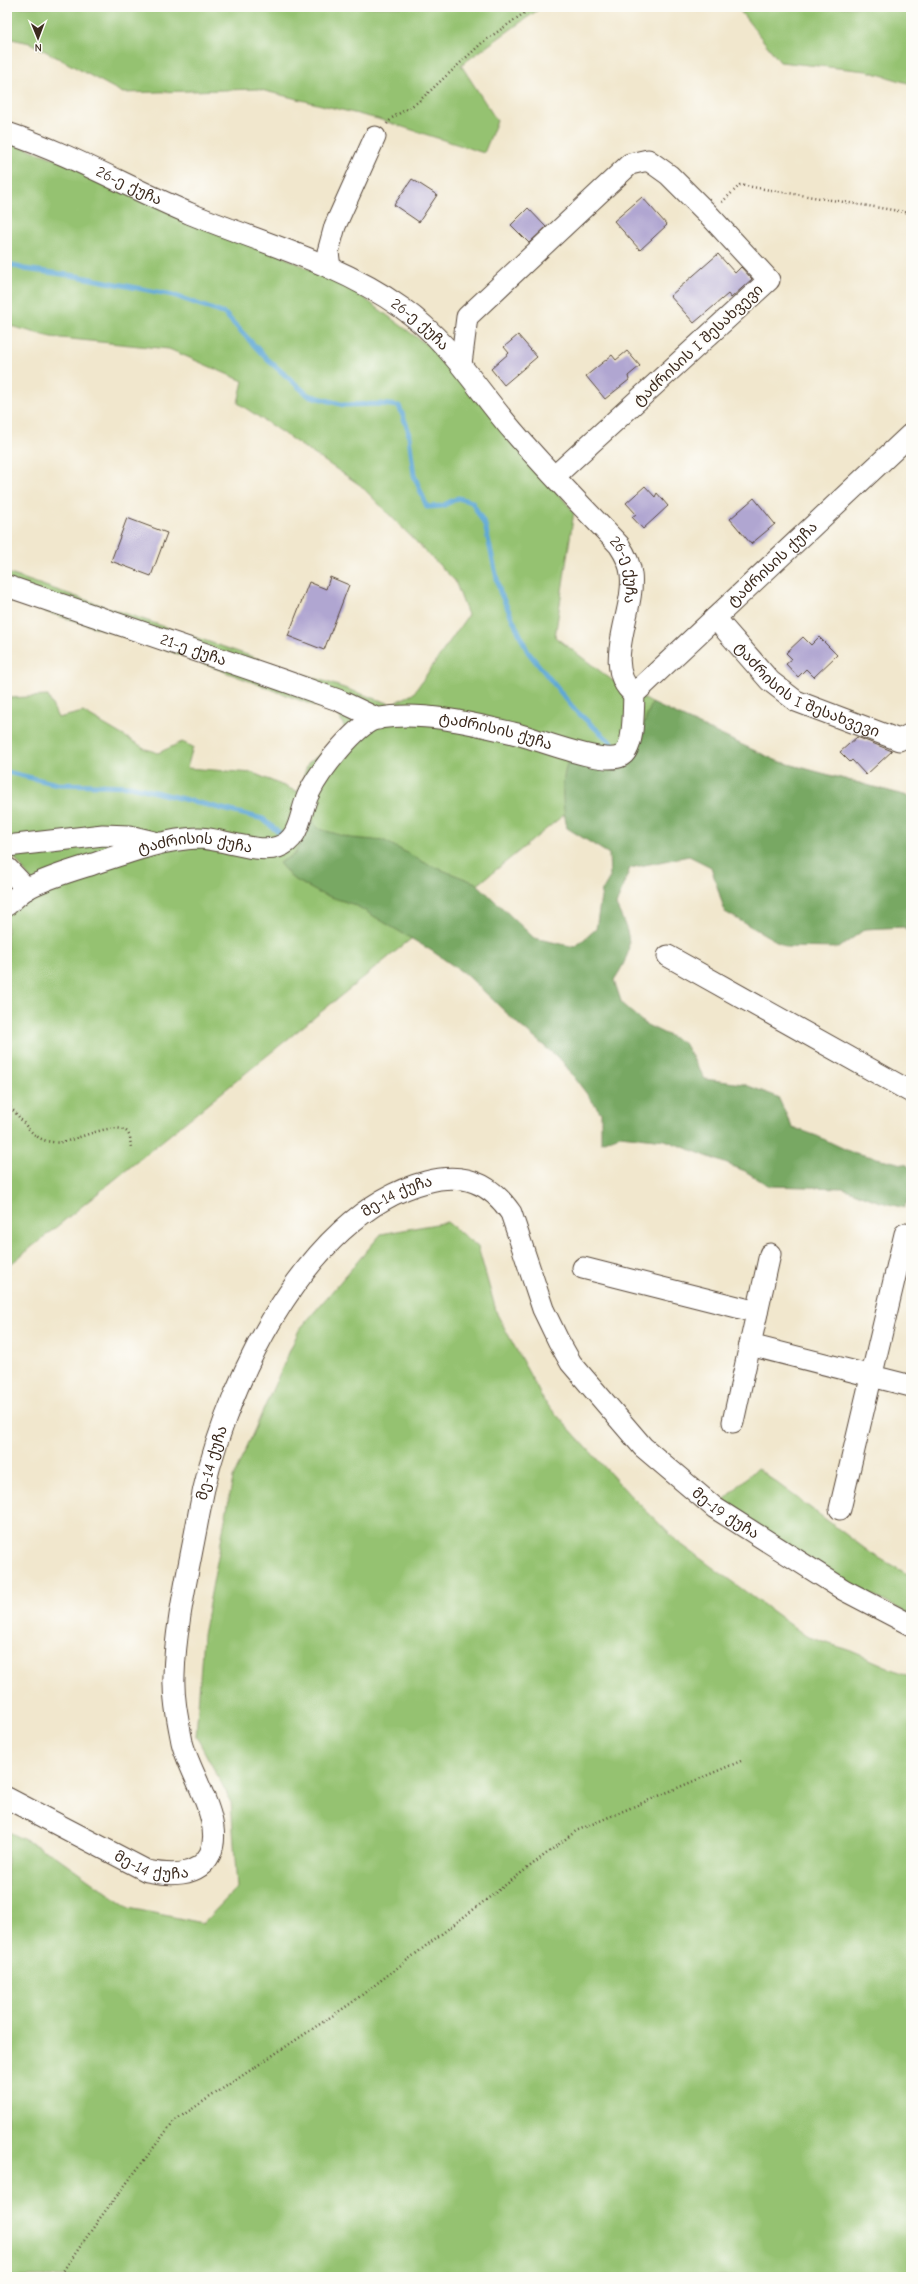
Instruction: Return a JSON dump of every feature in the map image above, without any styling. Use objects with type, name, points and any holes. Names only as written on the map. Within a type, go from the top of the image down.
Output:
[{"type":"street","name":"26-ე ქუჩა","points":[[7,133],[29,140],[103,172],[189,213],[358,279],[402,308],[431,332],[461,364],[513,431],[619,546],[627,557],[631,572],[632,588],[618,659],[623,682],[634,694]]},
{"type":"street","points":[[330,268],[328,252],[335,226],[375,137]]},
{"type":"street","name":"ტაძრისის I შესახვევი","points":[[461,364],[467,317],[630,164],[648,160],[669,176],[709,215],[769,280],[555,476]]},
{"type":"street","name":"ტაძრისის ქუჩა","points":[[7,905],[27,889],[57,876],[116,856],[162,844],[198,838],[276,848],[290,842],[300,822],[308,793],[323,771],[358,730],[378,718],[424,716],[515,733],[592,757],[610,759],[622,756],[630,744],[634,694],[911,434]]},
{"type":"street","name":"21-ე ქუჩა","points":[[7,586],[282,680],[338,700],[378,718]]},
{"type":"street","name":"ტაძრისის I შესახვევი","points":[[714,618],[770,681],[796,701],[899,740],[911,734]]},
{"type":"street","points":[[7,846],[36,844],[103,835],[129,836],[162,844]]},
{"type":"street","points":[[7,868],[20,879],[27,889]]},
{"type":"street","points":[[668,956],[911,1092]]},
{"type":"street","name":"მე-14 ქუჩა","points":[[7,1798],[147,1871],[169,1875],[185,1873],[199,1866],[210,1854],[213,1834],[210,1814],[184,1751],[178,1719],[174,1677],[178,1636],[201,1505],[220,1431],[237,1386],[263,1334],[314,1262],[345,1227],[381,1200],[412,1185],[439,1178],[464,1178],[484,1185],[502,1199],[511,1213],[542,1309],[571,1363]]},
{"type":"street","points":[[840,1509],[905,1234]]},
{"type":"street","points":[[733,1422],[770,1254]]},
{"type":"street","points":[[583,1268],[757,1312]]},
{"type":"street","points":[[750,1345],[911,1386]]},
{"type":"street","name":"მე-19 ქუჩა","points":[[571,1363],[643,1447],[715,1508],[844,1590],[911,1625]]},
{"type":"path","points":[[375,137],[392,118],[418,102],[483,42],[534,7]]},
{"type":"path","points":[[709,215],[740,185],[911,213]]},
{"type":"path","points":[[7,1105],[24,1120],[32,1134],[47,1141],[63,1142],[114,1128],[125,1130],[129,1135],[131,1147]]},
{"type":"path","points":[[59,2277],[100,2218],[174,2121],[350,2004],[576,1831],[741,1761]]},
{"type":"green space","points":[[7,7],[542,7],[461,65],[497,121],[484,153],[378,119],[257,89],[123,93],[30,43],[7,38]]},
{"type":"green space","points":[[737,7],[911,7],[911,84],[867,71],[780,62]]},
{"type":"green space","points":[[7,141],[148,193],[352,289],[447,360],[574,512],[555,637],[612,680],[664,710],[777,761],[911,797],[635,757],[7,1267],[7,899],[32,881],[7,848],[7,698],[48,696],[58,718],[83,712],[146,749],[158,753],[182,742],[193,747],[187,768],[253,773],[298,792],[308,763],[337,743],[345,729],[339,715],[162,648],[7,600],[7,573],[391,704],[413,694],[468,615],[455,581],[360,485],[238,403],[243,381],[169,349],[51,337],[7,325]]},
{"type":"green space","points":[[652,703],[777,761],[911,797],[911,932],[904,927],[865,929],[839,948],[787,947],[725,912],[711,867],[689,856],[630,868],[616,905],[628,935],[628,951],[621,969],[614,980],[622,1004],[645,1024],[684,1043],[705,1079],[743,1084],[778,1097],[792,1127],[817,1136],[851,1152],[907,1165],[911,1169],[911,1195],[904,1208],[877,1201],[843,1188],[769,1186],[745,1171],[665,1140],[620,1135],[601,1142],[601,1113],[562,1061],[518,1024],[468,976],[432,951],[355,905],[319,893],[292,878],[279,863],[295,854],[311,819],[319,829],[351,838],[385,841],[429,865],[476,883],[534,938],[575,947],[596,929],[602,891],[610,877],[609,854],[567,828],[563,793],[566,767],[569,758],[617,771],[628,765]]},
{"type":"green space","points":[[447,1222],[478,1247],[497,1314],[544,1401],[629,1494],[678,1542],[806,1636],[851,1651],[911,1677],[911,2277],[7,2277],[7,1831],[53,1854],[129,1908],[203,1923],[237,1888],[231,1801],[196,1736],[203,1635],[233,1478],[299,1330],[381,1234]]},
{"type":"green space","points":[[757,1468],[872,1554],[911,1576],[911,1615],[842,1580],[722,1502]]},
{"type":"building","points":[[412,179],[437,195],[419,222],[394,205]]},
{"type":"building","points":[[642,197],[667,225],[640,250],[614,221]]},
{"type":"building","points":[[528,208],[546,227],[529,243],[511,225]]},
{"type":"building","points":[[718,254],[735,273],[741,267],[752,279],[731,298],[728,294],[694,323],[670,296]]},
{"type":"building","points":[[518,335],[537,357],[504,385],[491,369],[509,353],[504,347]]},
{"type":"building","points":[[627,351],[640,366],[628,376],[629,380],[605,399],[586,376],[612,355],[616,360]]},
{"type":"building","points":[[645,486],[655,497],[657,493],[668,506],[643,529],[632,517],[636,514],[626,503]]},
{"type":"building","points":[[754,498],[775,524],[751,544],[730,519]]},
{"type":"building","points":[[127,518],[167,533],[151,576],[111,561]]},
{"type":"building","points":[[330,577],[349,585],[324,650],[288,636],[309,582],[326,589]]},
{"type":"building","points":[[803,637],[811,645],[819,637],[837,655],[814,677],[806,669],[798,677],[786,664],[792,659],[786,653]]},
{"type":"building","points":[[857,737],[892,751],[866,775],[852,760],[850,762],[840,752]]},
{"type":"waterway","points":[[7,263],[24,269],[76,276],[173,295],[225,314],[267,359],[308,395],[344,405],[381,404],[399,406],[408,429],[414,475],[427,507],[442,506],[458,498],[472,502],[485,525],[500,592],[528,652],[575,710],[615,746]]},
{"type":"waterway","points":[[7,772],[57,784],[131,786],[263,819],[283,836]]}]
